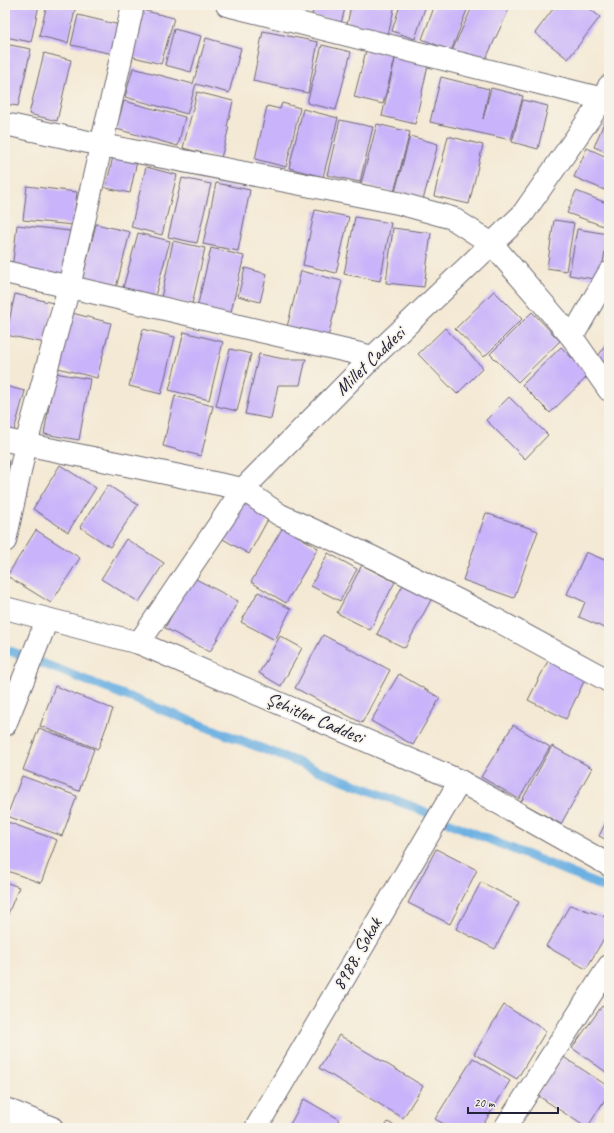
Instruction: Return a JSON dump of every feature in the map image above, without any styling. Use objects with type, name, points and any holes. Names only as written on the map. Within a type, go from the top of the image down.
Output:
[{"type":"street","points":[[5,541],[15,442],[69,287],[133,5]]},
{"type":"street","points":[[227,5],[606,92]]},
{"type":"street","name":"Millet Caddesi","points":[[139,643],[243,489],[373,357],[522,215],[606,92]]},
{"type":"street","points":[[5,124],[102,146],[398,204],[452,218],[492,244],[572,337],[609,390]]},
{"type":"street","points":[[5,272],[373,357]]},
{"type":"street","points":[[572,337],[609,273]]},
{"type":"street","points":[[15,442],[243,489],[280,515],[374,558],[493,618],[609,681]]},
{"type":"street","name":"Şehitler Caddesi","points":[[5,608],[43,630],[139,643],[460,781],[609,866]]},
{"type":"street","points":[[5,725],[43,630]]},
{"type":"street","name":"8988. Sokak","points":[[256,1128],[460,781]]},
{"type":"street","points":[[506,1128],[609,966]]},
{"type":"street","points":[[5,1109],[52,1128]]},
{"type":"building","points":[[5,5],[39,5],[31,42],[5,37]]},
{"type":"building","points":[[47,5],[76,5],[68,43],[39,36]]},
{"type":"building","points":[[314,5],[346,5],[341,23],[312,15]]},
{"type":"building","points":[[351,5],[395,5],[388,35],[347,25]]},
{"type":"building","points":[[400,5],[426,5],[415,39],[392,31]]},
{"type":"building","points":[[435,5],[469,5],[451,51],[422,39]]},
{"type":"building","points":[[473,5],[501,5],[509,9],[483,65],[452,51]]},
{"type":"building","points":[[556,5],[585,5],[600,17],[568,59],[535,33]]},
{"type":"building","points":[[138,9],[174,18],[161,64],[126,55]]},
{"type":"building","points":[[78,15],[124,26],[118,55],[71,45]]},
{"type":"building","points":[[174,29],[201,36],[191,72],[165,65]]},
{"type":"building","points":[[263,31],[318,42],[308,93],[253,81]]},
{"type":"building","points":[[206,38],[241,48],[229,93],[196,84],[187,114],[125,97],[133,68],[193,84]]},
{"type":"building","points":[[5,44],[31,49],[18,106],[5,104]]},
{"type":"building","points":[[322,45],[351,52],[336,110],[307,103]]},
{"type":"building","points":[[367,47],[428,65],[415,124],[382,116],[395,59],[383,104],[354,97]]},
{"type":"building","points":[[44,53],[71,60],[57,121],[29,114]]},
{"type":"building","points":[[441,77],[489,89],[483,119],[491,88],[523,96],[511,140],[430,122]]},
{"type":"building","points":[[197,92],[233,101],[227,127],[229,127],[221,158],[183,148]]},
{"type":"building","points":[[523,100],[548,106],[538,149],[512,142]]},
{"type":"building","points":[[124,101],[185,117],[178,146],[116,129]]},
{"type":"building","points":[[282,103],[300,108],[286,167],[255,159],[267,106],[280,109]]},
{"type":"building","points":[[303,109],[338,118],[323,177],[289,168]]},
{"type":"building","points":[[609,111],[609,153],[594,147]]},
{"type":"building","points":[[340,120],[373,127],[360,182],[327,175]]},
{"type":"building","points":[[377,124],[410,132],[394,192],[361,184]]},
{"type":"building","points":[[410,136],[438,144],[423,200],[395,192]]},
{"type":"building","points":[[448,136],[483,145],[469,204],[434,196]]},
{"type":"building","points":[[587,148],[609,158],[609,192],[574,177]]},
{"type":"building","points":[[113,156],[137,161],[130,193],[106,188]]},
{"type":"building","points":[[146,167],[177,175],[162,235],[131,227]]},
{"type":"building","points":[[182,178],[211,184],[197,243],[168,237]]},
{"type":"building","points":[[216,183],[250,190],[238,251],[203,244]]},
{"type":"building","points":[[27,186],[77,192],[73,225],[23,220]]},
{"type":"building","points":[[576,191],[609,204],[609,228],[567,213]]},
{"type":"building","points":[[315,210],[349,217],[336,273],[303,265]]},
{"type":"building","points":[[355,217],[391,223],[380,281],[344,274]]},
{"type":"building","points":[[554,220],[574,223],[566,271],[547,268]]},
{"type":"building","points":[[96,224],[130,232],[116,288],[82,280]]},
{"type":"building","points":[[17,225],[70,231],[64,277],[12,270]]},
{"type":"building","points":[[393,228],[431,233],[424,287],[386,283]]},
{"type":"building","points":[[577,229],[608,234],[600,280],[569,275]]},
{"type":"building","points":[[138,233],[170,241],[155,296],[123,288]]},
{"type":"building","points":[[173,241],[205,248],[192,304],[161,298]]},
{"type":"building","points":[[211,248],[244,256],[230,316],[197,308]]},
{"type":"building","points":[[245,268],[267,274],[260,302],[238,296]]},
{"type":"building","points":[[301,271],[342,281],[327,341],[286,331]]},
{"type":"building","points":[[494,291],[522,319],[484,357],[455,329]]},
{"type":"building","points":[[15,294],[53,303],[45,343],[6,335]]},
{"type":"building","points":[[532,312],[560,341],[518,382],[490,354]]},
{"type":"building","points":[[72,313],[111,323],[97,378],[58,368]]},
{"type":"building","points":[[445,328],[483,368],[457,394],[418,354]]},
{"type":"building","points":[[143,329],[175,337],[161,394],[129,386]]},
{"type":"building","points":[[184,332],[223,342],[209,400],[169,390]]},
{"type":"building","points":[[609,339],[609,368],[596,360]]},
{"type":"building","points":[[561,347],[589,375],[550,413],[522,385]]},
{"type":"building","points":[[230,349],[251,354],[237,411],[216,406]]},
{"type":"building","points":[[259,354],[284,359],[306,359],[300,385],[278,385],[271,419],[245,414]]},
{"type":"building","points":[[55,373],[90,379],[79,440],[44,434]]},
{"type":"building","points":[[5,386],[25,391],[12,438],[5,436]]},
{"type":"building","points":[[175,396],[213,406],[201,456],[163,446]]},
{"type":"building","points":[[509,397],[548,435],[525,459],[486,420]]},
{"type":"building","points":[[5,460],[9,461],[6,475],[5,475]]},
{"type":"building","points":[[60,465],[96,488],[68,532],[33,509]]},
{"type":"building","points":[[108,485],[138,505],[110,547],[80,527]]},
{"type":"building","points":[[243,499],[271,514],[249,554],[221,538]]},
{"type":"building","points":[[486,513],[538,531],[514,598],[463,580]]},
{"type":"building","points":[[283,527],[318,548],[286,603],[251,582]]},
{"type":"building","points":[[36,530],[80,558],[51,603],[7,576]]},
{"type":"building","points":[[126,539],[164,563],[139,602],[101,579]]},
{"type":"building","points":[[586,552],[609,562],[609,630],[579,617],[585,602],[567,594]]},
{"type":"building","points":[[328,553],[357,569],[340,601],[311,586]]},
{"type":"building","points":[[362,565],[395,582],[370,630],[337,613]]},
{"type":"building","points":[[192,577],[238,601],[210,652],[165,628]]},
{"type":"building","points":[[404,583],[432,598],[405,648],[377,634]]},
{"type":"building","points":[[258,592],[291,609],[275,640],[241,622]]},
{"type":"building","points":[[323,635],[390,670],[362,723],[295,688]]},
{"type":"building","points":[[280,636],[302,648],[281,686],[259,673]]},
{"type":"building","points":[[550,657],[587,675],[566,719],[528,700]]},
{"type":"building","points":[[399,674],[440,698],[413,745],[371,721]]},
{"type":"building","points":[[55,686],[113,709],[98,749],[40,726]]},
{"type":"building","points":[[513,725],[550,747],[519,799],[481,777]]},
{"type":"building","points":[[39,728],[94,749],[79,791],[23,770]]},
{"type":"building","points":[[552,746],[592,768],[561,824],[521,802]]},
{"type":"building","points":[[22,776],[77,796],[62,836],[7,816]]},
{"type":"building","points":[[609,816],[609,841],[599,836]]},
{"type":"building","points":[[5,821],[57,840],[41,883],[5,870]]},
{"type":"building","points":[[436,849],[477,870],[450,924],[408,903]]},
{"type":"building","points":[[5,882],[19,887],[5,921]]},
{"type":"building","points":[[481,882],[519,902],[495,949],[456,929]]},
{"type":"building","points":[[570,905],[609,918],[609,930],[586,969],[546,946]]},
{"type":"building","points":[[504,1005],[546,1031],[517,1079],[474,1054]]},
{"type":"building","points":[[602,1006],[609,1011],[609,1074],[572,1048]]},
{"type":"building","points":[[339,1035],[423,1086],[403,1118],[319,1068]]},
{"type":"building","points":[[562,1056],[609,1087],[609,1093],[587,1128],[537,1095]]},
{"type":"building","points":[[473,1058],[510,1081],[481,1128],[451,1128],[435,1119]]},
{"type":"building","points":[[304,1099],[339,1119],[334,1128],[288,1128]]},
{"type":"building","points":[[388,1122],[398,1128],[384,1128]]},
{"type":"waterway","points":[[5,649],[421,810],[609,890]]}]
